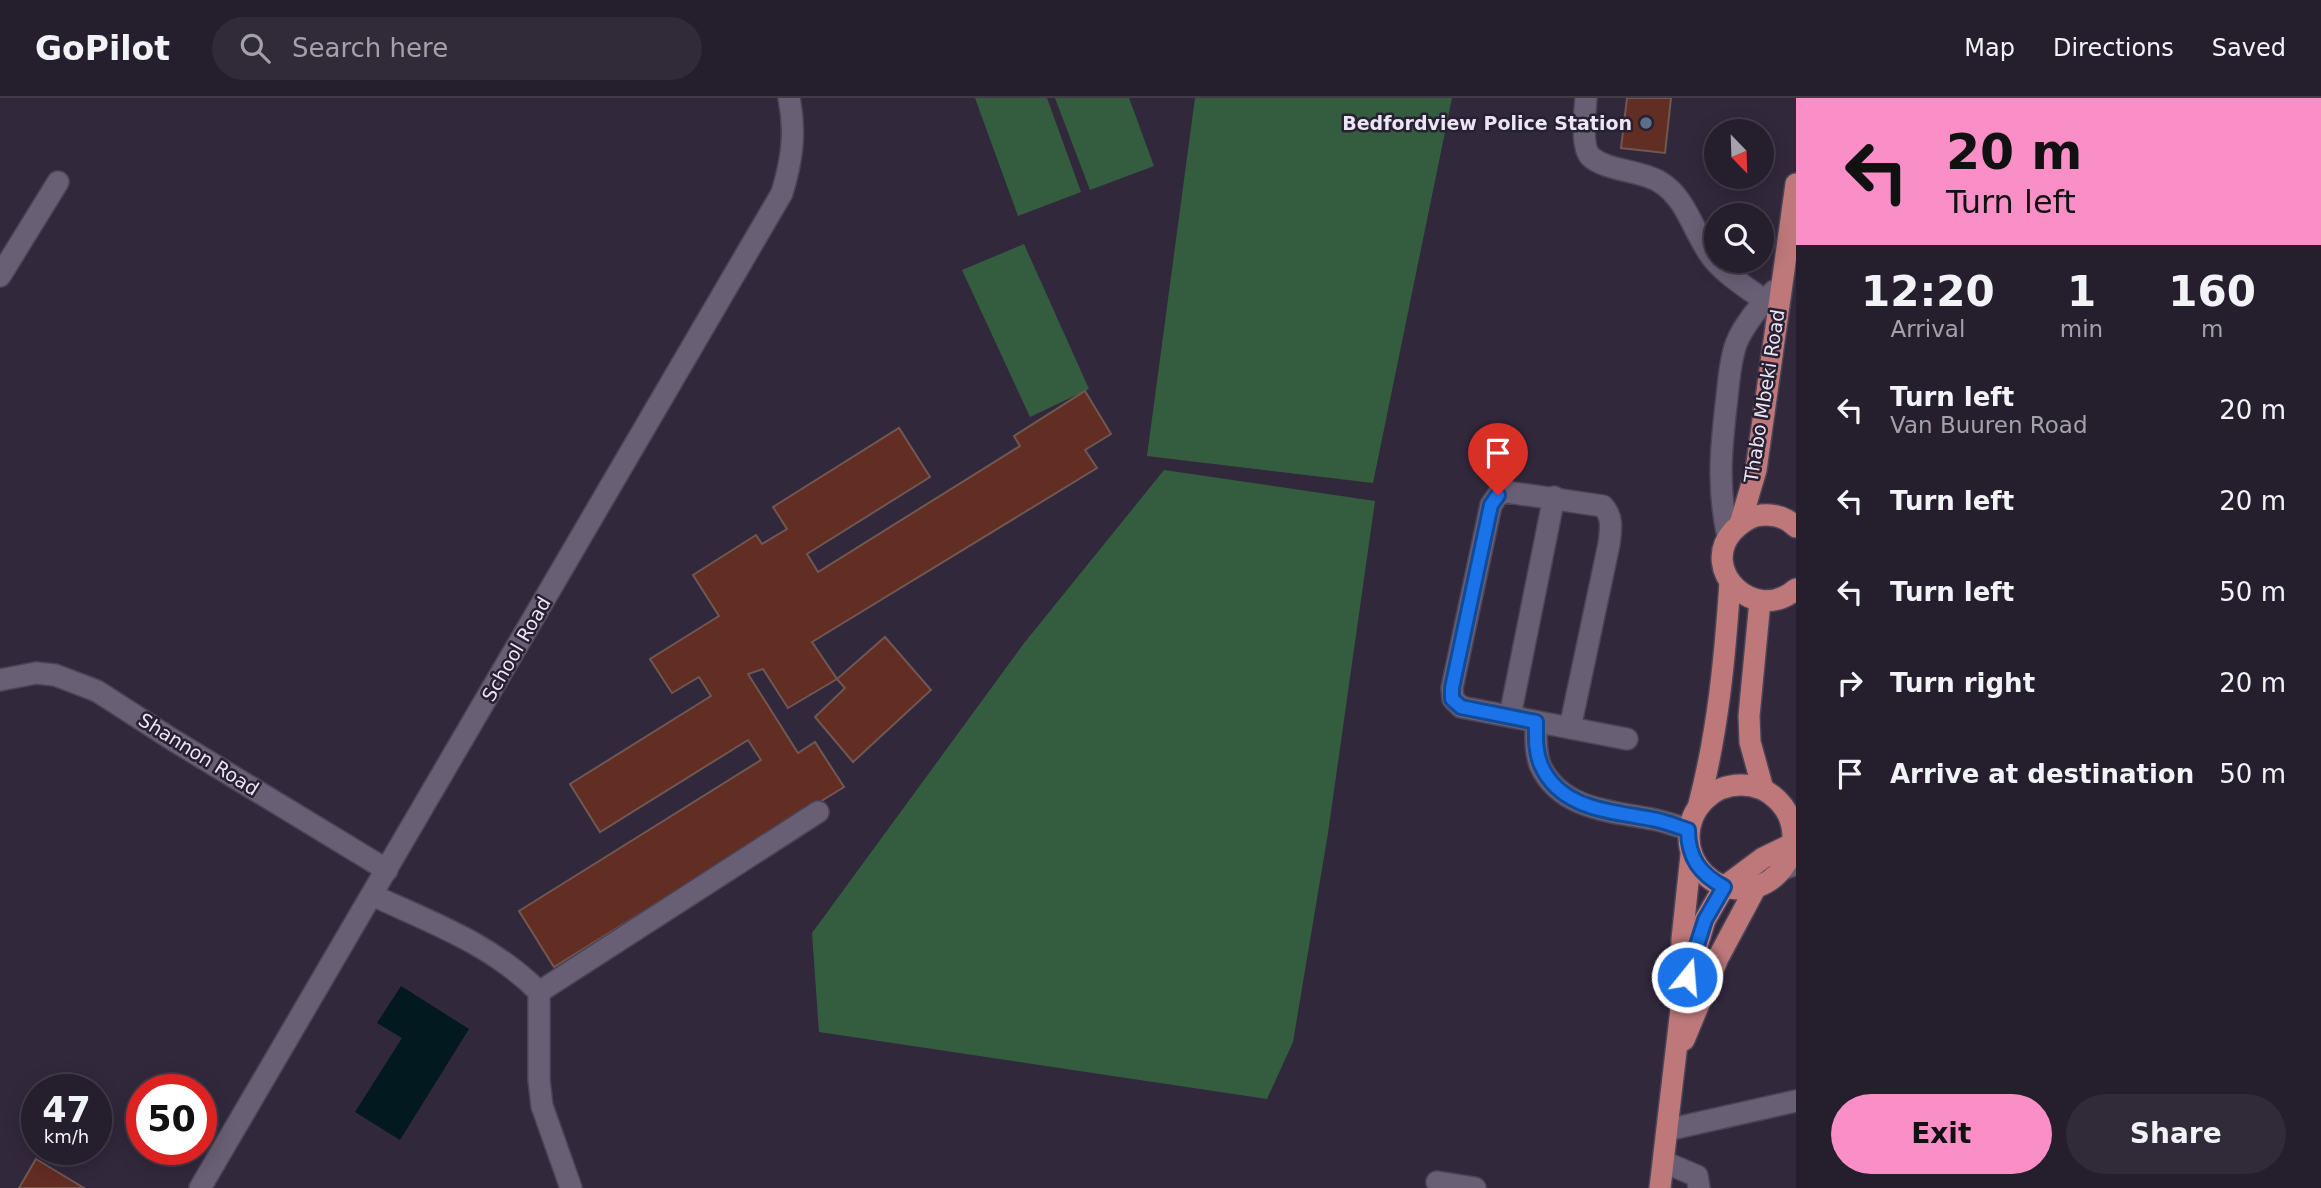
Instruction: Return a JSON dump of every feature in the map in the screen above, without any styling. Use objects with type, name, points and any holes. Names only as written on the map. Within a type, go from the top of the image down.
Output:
[{"type":"main road","name":"Thabo Mbeki Road","points":[[1730,582],[1723,560],[1756,470],[1796,184]]},
{"type":"main road","points":[[1734,531],[1752,517],[1765,514],[1778,516],[1796,527]]},
{"type":"main road","points":[[1730,582],[1738,592],[1760,601],[1776,600],[1796,589]]},
{"type":"main road","points":[[1660,1188],[1683,992],[1682,939],[1691,855],[1688,830],[1699,804],[1711,759],[1722,686],[1730,582]]},
{"type":"main road","points":[[1760,601],[1749,716],[1750,742],[1763,789]]},
{"type":"main road","points":[[1691,855],[1709,879],[1724,887],[1741,889],[1756,887],[1770,880],[1792,855],[1791,824],[1783,807],[1769,792],[1739,784],[1709,795],[1699,804]]},
{"type":"main road","points":[[1683,992],[1705,920],[1724,887],[1763,858],[1792,855]]},
{"type":"main road","points":[[1676,1060],[1718,958],[1756,887]]},
{"type":"street","name":"School Road","points":[[200,1188],[782,193],[794,132],[789,98]]},
{"type":"street","points":[[1586,98],[1585,144],[1589,155],[1601,163],[1660,181],[1677,197],[1715,261],[1764,300]]},
{"type":"street","points":[[0,276],[58,182]]},
{"type":"street","points":[[1734,531],[1720,503],[1720,454],[1730,367],[1737,342],[1764,300],[1780,284]]},
{"type":"street","points":[[1570,728],[1611,528],[1610,513],[1603,506],[1507,492],[1498,495],[1491,505],[1452,688],[1452,699],[1461,707],[1627,739]]},
{"type":"street","points":[[1510,716],[1554,497]]},
{"type":"street","name":"Shannon Road","points":[[0,680],[36,673],[55,675],[97,691],[387,870]]},
{"type":"street","points":[[1536,722],[1536,746],[1540,763],[1550,782],[1563,793],[1583,805],[1655,819],[1688,830]]},
{"type":"street","points":[[539,992],[818,812]]},
{"type":"street","points":[[372,895],[479,944],[512,967],[539,992],[539,1080],[542,1106],[571,1188]]},
{"type":"street","points":[[1667,1130],[1796,1101]]},
{"type":"street","points":[[1664,1162],[1697,1176],[1699,1188]]},
{"type":"street","points":[[1437,1182],[1475,1188]]},
{"type":"green space","points":[[975,98],[1047,98],[1081,192],[1018,216]]},
{"type":"green space","points":[[1055,98],[1129,98],[1154,166],[1090,190]]},
{"type":"green space","points":[[1195,98],[1452,98],[1373,483],[1147,456]]},
{"type":"green space","points":[[1024,244],[1089,389],[1030,417],[962,270]]},
{"type":"green space","points":[[1164,470],[1375,501],[1328,833],[1293,1042],[1267,1099],[819,1032],[812,933],[1025,642]]},
{"type":"water","points":[[401,986],[469,1029],[400,1140],[355,1112],[402,1038],[377,1023]]},
{"type":"building","name":"Bedfordview Police Station","points":[[1627,98],[1671,98],[1665,153],[1621,148]]},
{"type":"building","points":[[1085,391],[1111,434],[1085,450],[1097,468],[812,642],[837,679],[788,708],[763,669],[748,674],[798,753],[815,742],[844,787],[554,967],[519,911],[761,760],[748,740],[600,832],[570,784],[711,696],[699,677],[672,693],[650,659],[719,616],[693,575],[756,535],[762,544],[787,529],[773,507],[899,428],[930,477],[807,554],[818,572],[1020,446],[1014,436]]},
{"type":"building","points":[[885,637],[931,690],[853,762],[815,717],[845,688],[837,679]]},
{"type":"building","points":[[32,1165],[46,1165],[84,1188],[19,1188]]},
{"type":"place","name":"Bedfordview Police Station","points":[[1646,123]]},
{"type":"route","points":[[1498,495],[1491,505],[1452,688],[1452,699],[1461,707],[1536,722],[1536,746],[1540,763],[1550,782],[1583,805],[1655,819],[1688,830],[1691,855],[1697,866],[1709,879],[1724,887],[1705,920],[1687,977]]}]
